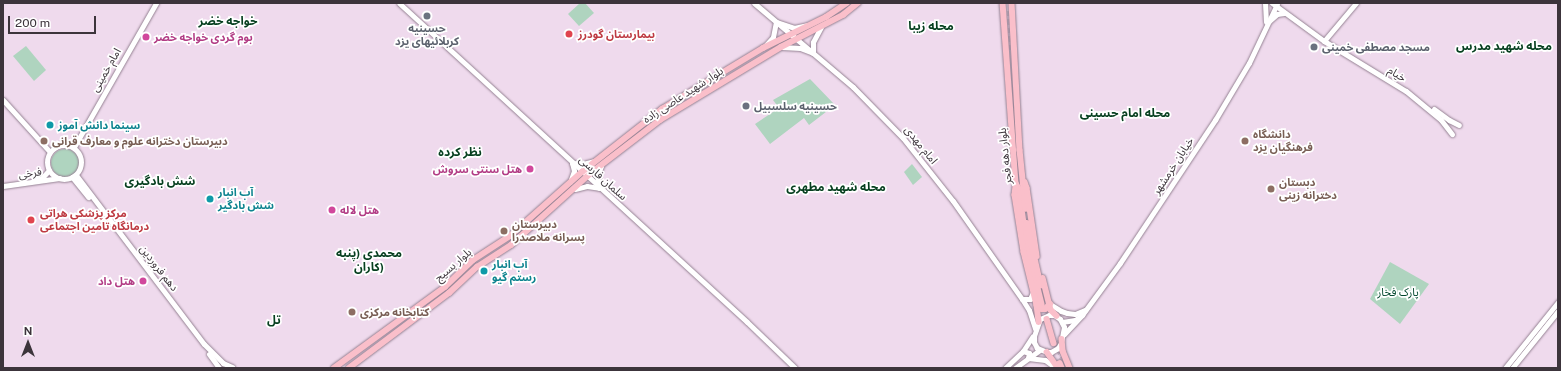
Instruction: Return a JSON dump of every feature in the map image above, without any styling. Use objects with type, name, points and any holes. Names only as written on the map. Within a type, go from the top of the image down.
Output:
[{"type":"main road","name":"امام خمینی","points":[[74,147],[156,3]]},
{"type":"main road","name":"سلمان فارسی","points":[[399,3],[587,177],[747,322],[795,368]]},
{"type":"main road","name":"امام مهدی","points":[[754,3],[854,88],[903,138],[953,201],[1030,310],[1035,331]]},
{"type":"main road","name":"بلوار شهید عاصی زاده","points":[[582,172],[662,109],[763,48],[830,15],[847,3]]},
{"type":"main road","name":"بلوار شهید عاصی زاده","points":[[587,177],[676,109],[781,47],[843,15],[858,3]]},
{"type":"main road","name":"بلوار دهه فجر","points":[[1003,3],[1016,183],[1019,189],[1027,244],[1044,304]]},
{"type":"main road","name":"بلوار دهه فجر","points":[[1012,3],[1020,150],[1039,264],[1044,304]]},
{"type":"main road","points":[[1265,3],[1266,23]]},
{"type":"main road","points":[[1326,40],[1356,3]]},
{"type":"main road","points":[[1274,4],[1326,40]]},
{"type":"main road","points":[[1274,4],[1284,13],[1326,40]]},
{"type":"main road","name":"خیابان خرمشهر","points":[[1059,339],[1088,309],[1215,120],[1249,63],[1274,4]]},
{"type":"main road","points":[[1266,23],[1277,14],[1284,13]]},
{"type":"main road","points":[[763,48],[773,37],[776,22],[794,28],[812,24]]},
{"type":"main road","points":[[781,47],[800,48],[813,53],[813,42],[821,27]]},
{"type":"main road","name":"خیام","points":[[1326,40],[1371,68],[1408,88],[1449,120],[1459,125]]},
{"type":"main road","name":"خیام","points":[[1326,40],[1406,91],[1441,120],[1452,134]]},
{"type":"main road","points":[[725,71],[729,78]]},
{"type":"main road","points":[[3,100],[50,152]]},
{"type":"main road","points":[[640,127],[644,132]]},
{"type":"main road","points":[[64,144],[74,147],[81,155],[82,160],[80,171],[74,176],[66,179],[59,178],[49,170],[47,161],[50,152],[58,145],[64,144]]},
{"type":"main road","points":[[569,184],[574,171],[572,163],[583,164],[596,161]]},
{"type":"main road","points":[[573,190],[587,186],[599,188],[597,176],[601,165]]},
{"type":"main road","name":"فرخی","points":[[3,185],[41,179],[49,170]]},
{"type":"main road","name":"بلوار بسیج","points":[[334,368],[445,286],[468,264],[505,240],[534,216],[582,172]]},
{"type":"main road","name":"دهم فروردین","points":[[74,176],[204,344],[223,363],[232,368]]},
{"type":"main road","name":"دهم فروردین","points":[[74,176],[219,368]]},
{"type":"main road","name":"بلوار بسیج","points":[[349,368],[449,293],[477,267],[511,245],[587,177]]},
{"type":"main road","name":"فرخی","points":[[3,185],[59,178]]},
{"type":"main road","points":[[1016,183],[1015,195],[1022,242],[1033,292],[1057,316],[1064,327],[1059,339],[1058,348],[1054,351],[1047,352],[1040,350],[1034,342],[1035,331]]},
{"type":"main road","points":[[534,216],[532,219],[534,222],[537,222]]},
{"type":"main road","points":[[524,223],[530,225],[530,228]]},
{"type":"main road","points":[[1022,299],[1030,299],[1033,292]]},
{"type":"main road","points":[[1505,368],[1558,302]]},
{"type":"main road","points":[[1044,304],[1061,311],[1075,314],[1088,309]]},
{"type":"main road","points":[[1005,368],[1024,351],[1029,344],[1039,322],[1044,304]]},
{"type":"main road","points":[[1512,368],[1558,311]]},
{"type":"main road","points":[[1062,322],[1075,320],[1082,315]]},
{"type":"main road","points":[[1039,322],[1043,316],[1057,316]]},
{"type":"main road","points":[[1048,318],[1052,330],[1059,339],[1060,364]]},
{"type":"main road","points":[[374,339],[374,342],[379,347]]},
{"type":"main road","points":[[364,346],[370,350],[370,353]]},
{"type":"main road","points":[[1015,368],[1040,350]]},
{"type":"main road","points":[[1024,351],[1029,353],[1028,358]]},
{"type":"main road","points":[[1047,352],[1066,368]]},
{"type":"main road","points":[[1028,358],[1045,360],[1070,368]]},
{"type":"green space","points":[[580,3],[585,3],[594,13],[579,26],[568,14]]},
{"type":"green space","points":[[26,46],[46,70],[34,81],[13,56]]},
{"type":"green space","points":[[810,79],[835,105],[809,125],[804,118],[770,144],[755,124],[779,108],[773,100]]},
{"type":"green space","points":[[65,149],[75,153],[79,163],[75,173],[65,177],[55,173],[51,163],[55,153]]},
{"type":"green space","points":[[912,164],[922,177],[913,185],[904,172]]},
{"type":"green space","name":"پارک فخار","points":[[1390,262],[1429,284],[1400,324],[1370,299]]},
{"type":"tunnel","points":[[1010,11],[1012,50]]},
{"type":"tunnel","points":[[1046,303],[1050,318]]},
{"type":"tunnel","points":[[1056,341],[1064,362]]},
{"type":"place","name":"حسینیه کربلائیهای یزد","points":[[427,16]]},
{"type":"place","name":"بیمارستان گودرز","points":[[569,34]]},
{"type":"place","name":"بوم گردی خواجه خضر","points":[[146,37]]},
{"type":"place","name":"مسجد مصطفی خمینی","points":[[1314,47]]},
{"type":"place","name":"حسینیه سلسبیل","points":[[746,106]]},
{"type":"place","name":"سینما دانش آموز","points":[[50,125]]},
{"type":"place","name":"دبیرستان دخترانه علوم و معارف قرانی","points":[[44,141]]},
{"type":"place","name":"دانشگاه فرهنگیان یزد","points":[[1245,141]]},
{"type":"place","name":"هتل سنتی سروش","points":[[530,169]]},
{"type":"place","name":"دبستان دخترانه زینی","points":[[1271,189]]},
{"type":"place","name":"آب انبار شش بادگیر","points":[[210,199]]},
{"type":"place","name":"هتل لاله","points":[[332,210]]},
{"type":"place","name":"مرکز پزشکی هراتی درمانگاه تامین اجتماعی","points":[[31,220]]},
{"type":"place","name":"دبیرستان پسرانه ملاصدرا","points":[[504,231]]},
{"type":"place","name":"آب انبار رستم گیو","points":[[484,271]]},
{"type":"place","name":"هتل داد","points":[[143,281]]},
{"type":"place","name":"کتابخانه مرکزی","points":[[352,312]]},
{"type":"district","name":"خواجه خضر","points":[[228,22]]},
{"type":"district","name":"محله زیبا","points":[[931,27]]},
{"type":"district","name":"محله شهید مدرس","points":[[1504,47]]},
{"type":"district","name":"محله امام حسینی","points":[[1125,114]]},
{"type":"district","name":"نظر کرده","points":[[460,153]]},
{"type":"district","name":"شش بادگیری","points":[[160,182]]},
{"type":"district","name":"محله شهید مطهری","points":[[836,188]]},
{"type":"district","name":"محمدی (پنبه کاران)","points":[[369,261]]},
{"type":"district","name":"تل","points":[[274,321]]}]
